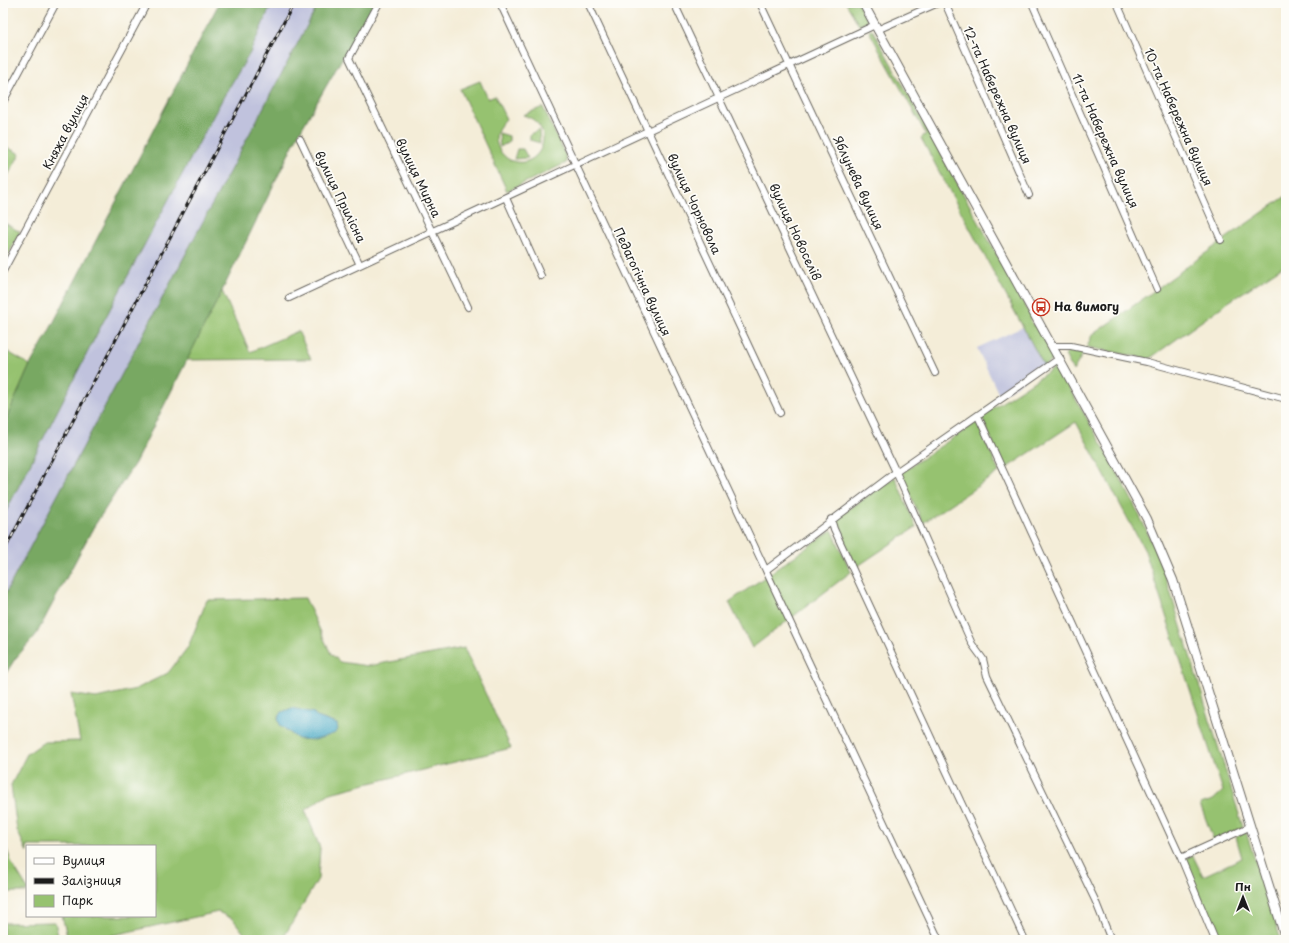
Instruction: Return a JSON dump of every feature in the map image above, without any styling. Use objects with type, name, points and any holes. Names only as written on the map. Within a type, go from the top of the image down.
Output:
[{"type":"street","points":[[3,102],[56,3]]},
{"type":"street","name":"Княжа вулиця","points":[[3,271],[147,3]]},
{"type":"street","name":"вулиця Мирна","points":[[379,3],[349,58],[468,307]]},
{"type":"street","name":"Педагогічна вулиця","points":[[500,3],[575,166],[939,940]]},
{"type":"street","name":"вулиця Чорновола","points":[[588,3],[780,414]]},
{"type":"street","name":"вулиця Новоселів","points":[[674,3],[896,472],[972,644],[983,659],[987,676],[1095,900],[1111,940]]},
{"type":"street","name":"Яблунева вулиця","points":[[760,3],[935,373]]},
{"type":"street","points":[[863,3],[1148,519],[1175,587],[1249,827],[1286,940]]},
{"type":"street","points":[[289,298],[575,166],[789,64],[876,27],[938,3]]},
{"type":"street","name":"12-та Набережна вулиця","points":[[945,3],[1029,195]]},
{"type":"street","name":"11-та Набережна вулиця","points":[[1032,3],[1157,289]]},
{"type":"street","name":"10-та Набережна вулиця","points":[[1117,3],[1220,240]]},
{"type":"street","name":"вулиця Прилісна","points":[[300,139],[360,265]]},
{"type":"street","points":[[506,198],[541,276]]},
{"type":"street","points":[[1053,346],[1071,346],[1147,362],[1286,398]]},
{"type":"street","points":[[766,570],[896,472],[1060,358]]},
{"type":"street","points":[[978,416],[1181,858],[1215,940]]},
{"type":"street","points":[[832,519],[834,529],[1025,940]]},
{"type":"street","points":[[1181,858],[1249,827]]},
{"type":"shaded area","points":[[272,3],[319,3],[3,598],[3,517],[100,328],[224,96],[250,53]]},
{"type":"shaded area","points":[[1023,327],[1044,366],[1000,397],[977,348]]},
{"type":"green space","points":[[219,3],[272,3],[250,53],[224,96],[100,328],[3,517],[3,426],[30,365]]},
{"type":"green space","points":[[319,3],[374,3],[297,137],[222,291],[135,463],[93,528],[36,635],[15,659],[3,678],[3,598]]},
{"type":"green space","points":[[846,3],[858,3],[868,21],[859,25]]},
{"type":"green space","points":[[872,29],[1032,318],[1030,319],[1034,326],[1036,324],[1055,358],[1044,366],[921,138],[926,134],[869,31]]},
{"type":"green space","points":[[480,81],[488,99],[495,96],[506,119],[499,127],[496,137],[498,147],[504,155],[510,160],[521,162],[530,160],[537,154],[542,146],[543,138],[541,128],[534,121],[523,115],[543,107],[566,157],[566,163],[507,191],[460,89]]},
{"type":"green space","points":[[539,130],[540,143],[530,140],[530,134]]},
{"type":"green space","points":[[499,133],[509,136],[509,142],[500,147]]},
{"type":"green space","points":[[3,145],[20,154],[3,184]]},
{"type":"green space","points":[[517,149],[523,149],[528,158],[514,159]]},
{"type":"green space","points":[[1286,196],[1286,264],[1227,303],[1149,359],[1087,347],[1092,335]]},
{"type":"green space","points":[[3,222],[20,232],[3,265]]},
{"type":"green space","points":[[222,291],[250,352],[298,331],[311,359],[186,360]]},
{"type":"green space","points":[[3,349],[30,365],[3,426]]},
{"type":"green space","points":[[1070,349],[1084,352],[1073,371],[1065,355]]},
{"type":"green space","points":[[1057,366],[1131,498],[1167,581],[1243,827],[1214,841],[1200,804],[1213,800],[1223,791],[1145,551],[1076,422],[1005,469],[981,416]]},
{"type":"green space","points":[[977,422],[999,472],[923,523],[900,473]]},
{"type":"green space","points":[[895,477],[916,527],[855,568],[835,519]]},
{"type":"green space","points":[[832,530],[851,572],[752,648],[729,602]]},
{"type":"green space","points":[[305,598],[331,654],[340,662],[368,666],[464,648],[511,748],[330,793],[305,810],[320,848],[318,879],[282,940],[249,940],[233,919],[218,912],[91,940],[68,940],[62,917],[156,917],[156,845],[26,845],[26,850],[17,830],[11,785],[27,754],[44,742],[80,741],[71,694],[96,698],[136,689],[168,673],[188,647],[207,600]],"holes":[[[278,717],[317,717],[337,724],[319,735],[307,739],[301,739],[295,737],[282,726]]]},
{"type":"green space","points":[[1246,832],[1281,940],[1219,940],[1184,859],[1193,856],[1203,876],[1242,858],[1236,837]]},
{"type":"green space","points":[[3,839],[12,864],[26,886],[26,892],[3,892]]},
{"type":"green space","points":[[55,922],[59,940],[3,940],[3,923]]},
{"type":"water","points":[[292,708],[314,713],[317,717],[337,724],[338,729],[336,733],[315,740],[298,739],[280,725],[278,719],[282,712]]},
{"type":"railway","points":[[3,553],[294,3]]},
{"type":"place","name":"На вимогу","points":[[1041,307]]}]
